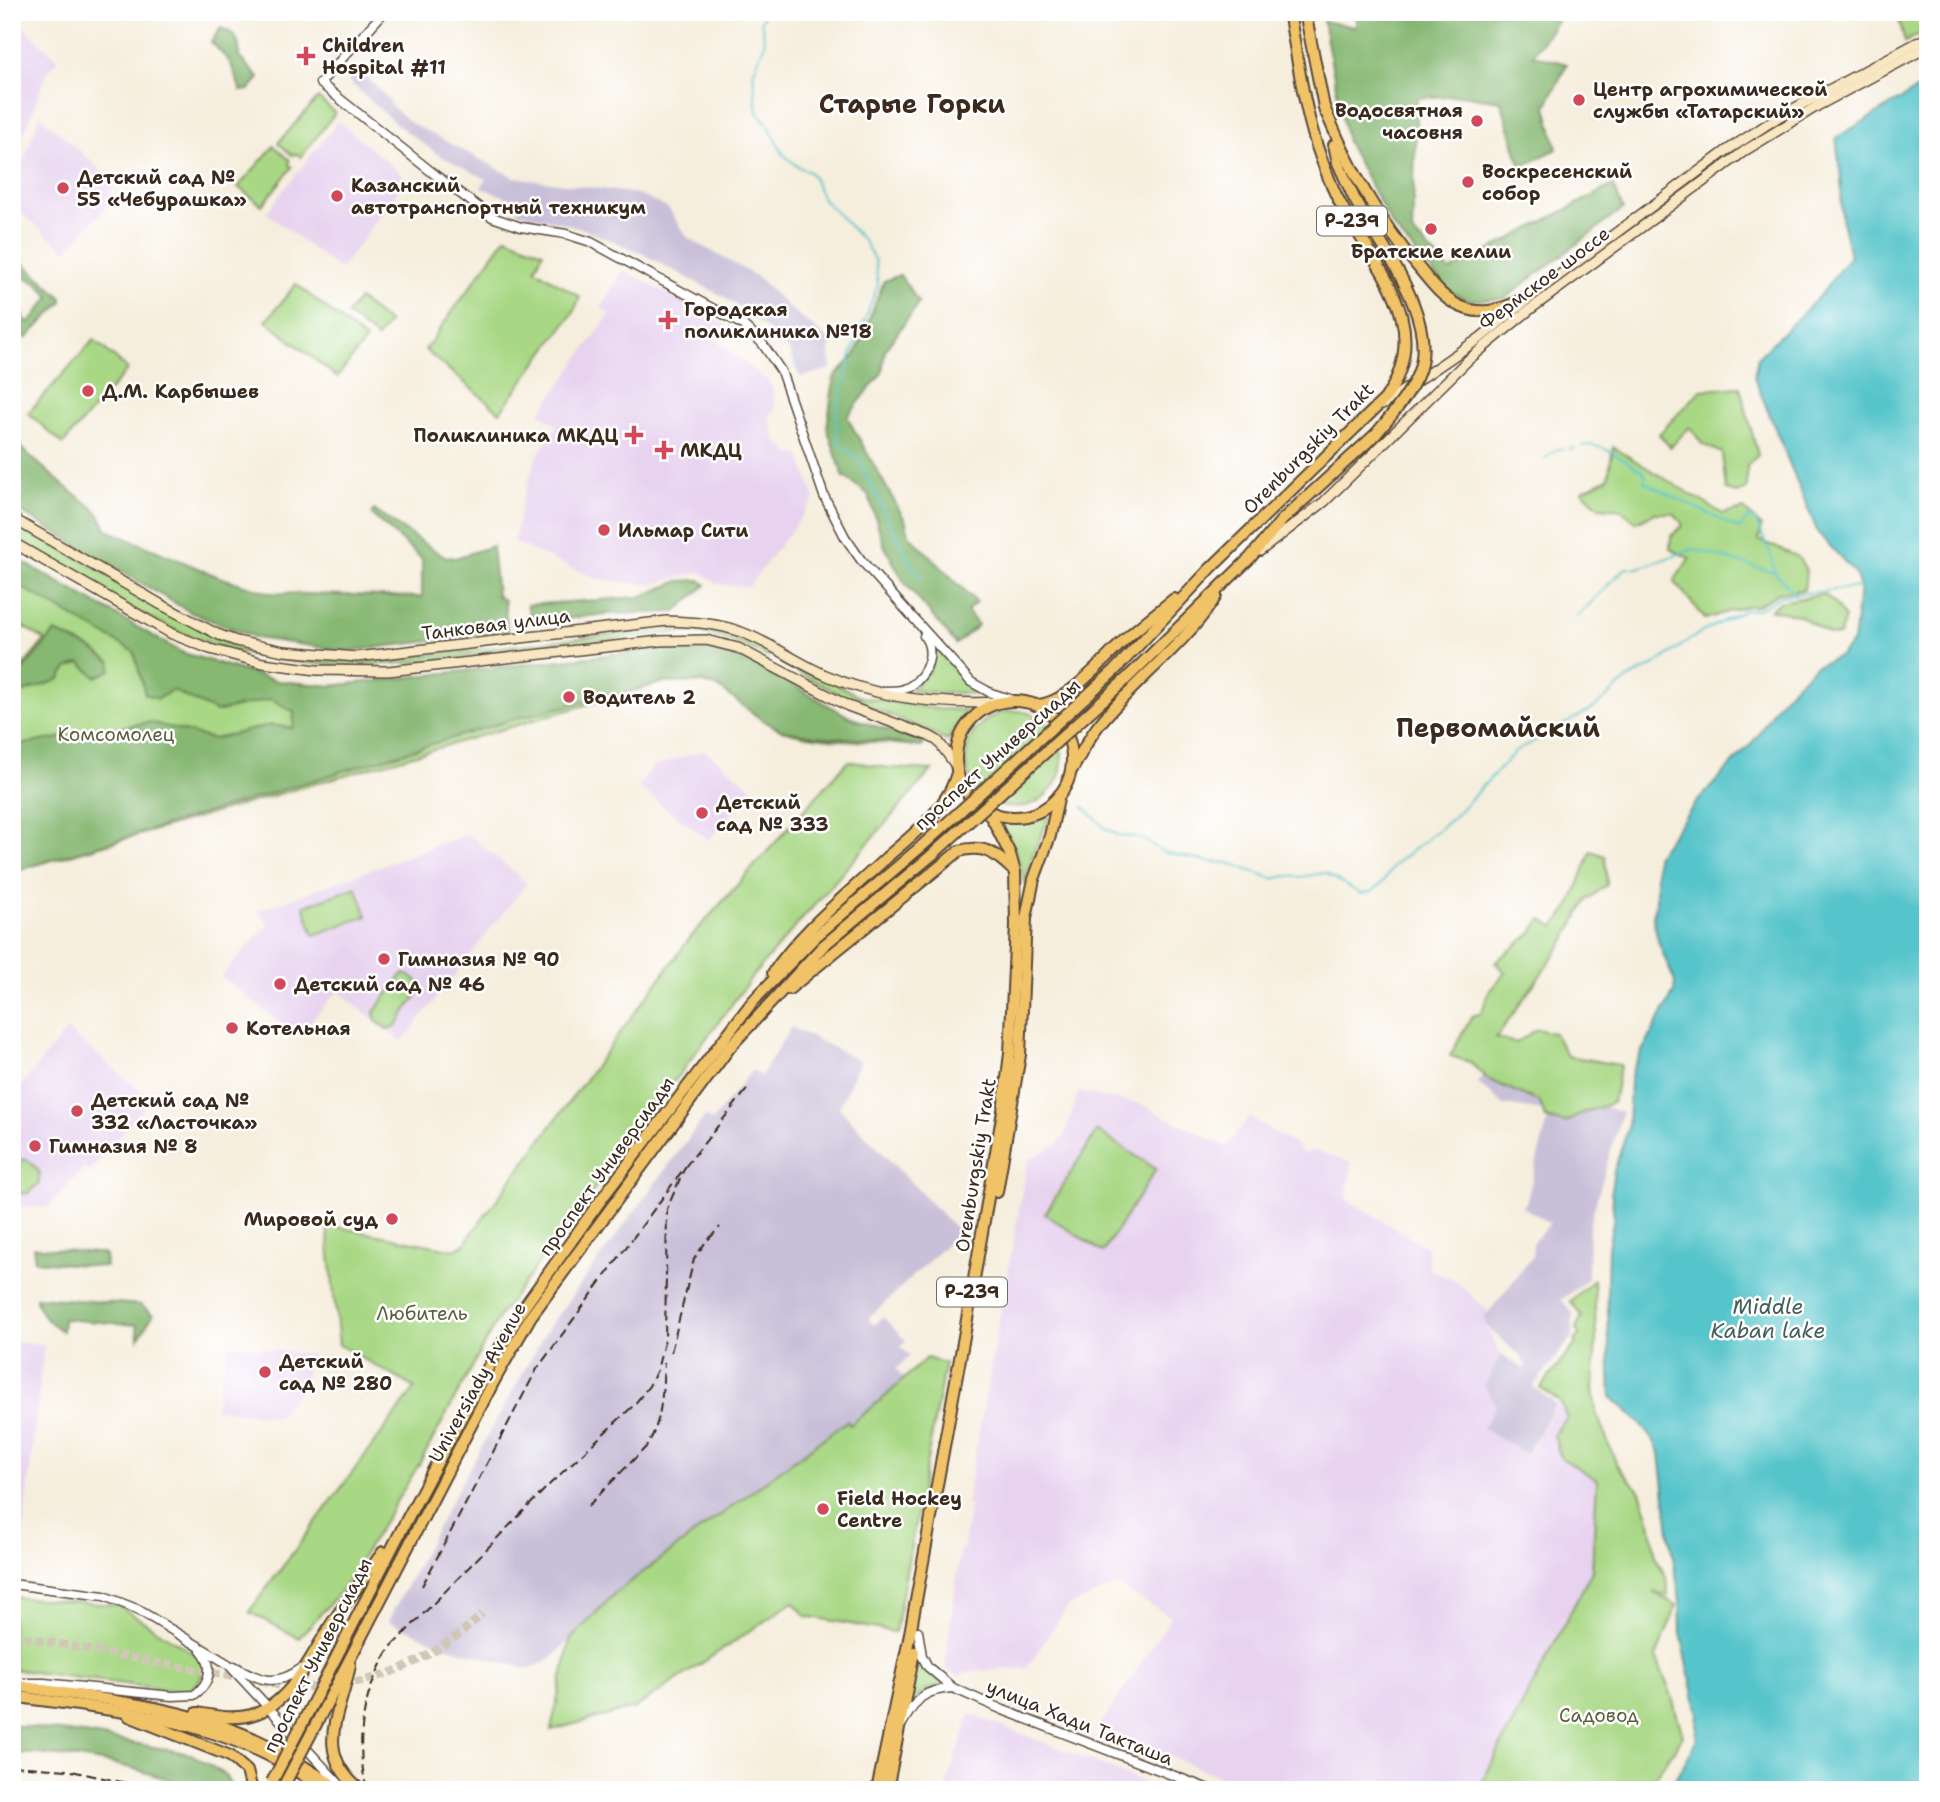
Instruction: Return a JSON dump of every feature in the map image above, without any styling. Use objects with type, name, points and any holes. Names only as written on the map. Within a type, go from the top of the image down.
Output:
[{"type":"main road","name":"Orenburgskiy Trakt","points":[[1114,671],[1211,568],[1385,399],[1399,377],[1406,346],[1403,319],[1387,280],[1337,196],[1313,136],[1289,12]]},
{"type":"main road","name":"Orenburgskiy Trakt","points":[[1124,681],[1250,558],[1281,521],[1376,434],[1401,404],[1418,374],[1422,353],[1420,322],[1396,270],[1354,198],[1338,163],[1305,12]]},
{"type":"main road","name":"Фермское шоссе","points":[[1368,416],[1480,338],[1538,291],[1737,144],[1780,116],[1928,37]]},
{"type":"main road","name":"Фермское шоссе","points":[[1250,558],[1324,502],[1468,360],[1534,307],[1746,150],[1819,105],[1928,47]]},
{"type":"main road","name":"Orenburgskiy Trakt","points":[[1324,107],[1358,184],[1383,223],[1432,284],[1448,299],[1467,309],[1492,310],[1506,308],[1538,291]]},
{"type":"main road","name":"Танковая улица","points":[[12,517],[216,634],[267,649],[357,657],[667,621],[701,622],[741,632],[826,676],[871,691],[936,701],[975,704],[1003,702]]},
{"type":"main road","name":"Танковая улица","points":[[12,542],[172,634],[231,655],[282,666],[317,670],[388,671],[660,641],[706,640],[738,648],[848,706],[929,736],[942,746],[957,769]]},
{"type":"main road","name":"Р-239","points":[[1034,705],[1046,705],[1069,691],[1131,634],[1211,568]]},
{"type":"main road","name":"Р-239","points":[[1059,796],[1099,724],[1190,630],[1206,612],[1221,587]]},
{"type":"main road","points":[[773,665],[780,651]]},
{"type":"main road","name":"проспект Универсиады","points":[[276,1787],[302,1724],[485,1373],[522,1310],[603,1197],[814,938],[923,845],[1114,671]]},
{"type":"main road","name":"проспект Универсиады","points":[[757,1005],[932,855],[1124,681]]},
{"type":"main road","points":[[757,1005],[781,961],[831,909],[938,810],[953,791],[957,749],[967,725],[986,708],[1016,701],[1034,705],[1049,713],[1065,732],[1071,748],[1070,774]]},
{"type":"main road","name":"Р-239","points":[[957,769],[962,785],[974,800]]},
{"type":"main road","name":"Orenburgskiy Trakt","points":[[887,1790],[1004,1157],[1020,1055],[1026,918],[1034,879],[1050,836],[1059,796]]},
{"type":"main road","points":[[974,800],[992,812],[1019,816],[1037,812],[1059,796]]},
{"type":"main road","name":"Orenburgskiy Trakt","points":[[877,1790],[909,1639],[1003,1111],[1012,1027],[1017,897],[1015,872],[1010,854],[995,824],[974,800]]},
{"type":"main road","points":[[757,1005],[838,950],[959,851],[974,847],[983,849],[998,856],[1015,872]]},
{"type":"main road","name":"Universiady Avenue","points":[[313,1730],[495,1379],[531,1316],[730,1046],[757,1005]]},
{"type":"main road","points":[[12,1684],[167,1710],[237,1718],[252,1715],[282,1698],[332,1623],[404,1525]]},
{"type":"main road","points":[[353,1651],[332,1744],[344,1775],[360,1790]]},
{"type":"main road","points":[[12,1696],[147,1715],[203,1728],[267,1755],[324,1790]]},
{"type":"main road","points":[[114,1710],[230,1756],[247,1771],[252,1790]]},
{"type":"main road","points":[[167,1710],[215,1724],[258,1741],[343,1790]]},
{"type":"main road","name":"проспект Универсиады","points":[[276,1787],[313,1730]]},
{"type":"street","points":[[384,12],[320,83],[438,177],[492,216],[522,227],[566,234],[591,243],[743,325],[762,343],[776,362],[788,386],[824,496],[834,518],[861,560],[971,682],[1016,701]]},
{"type":"street","points":[[871,691],[905,689],[916,681],[927,667],[929,644],[908,614]]},
{"type":"street","points":[[12,1584],[117,1600],[228,1664],[266,1681],[289,1677],[307,1664]]},
{"type":"street","name":"улица Хади Такташа","points":[[918,1630],[922,1656],[928,1667],[953,1688],[1210,1790]]},
{"type":"street","points":[[12,1684],[44,1683],[172,1696],[194,1695],[206,1683],[210,1670],[209,1661],[194,1642]]},
{"type":"street","points":[[228,1664],[343,1790]]},
{"type":"street","points":[[900,1727],[918,1699],[927,1692],[953,1688]]},
{"type":"shaded area","points":[[12,16],[58,59],[48,70],[12,165]]},
{"type":"shaded area","points":[[360,70],[391,102],[389,104],[411,123],[514,177],[637,194],[668,208],[688,238],[759,278],[785,304],[829,340],[831,369],[800,377],[789,351],[771,332],[726,298],[637,251],[581,228],[517,212],[518,201],[481,188],[486,179],[437,154],[395,123],[344,77],[349,72]]},
{"type":"shaded area","name":"Детский сад № 55 «Чебурашка»","points":[[40,115],[115,183],[105,208],[66,251],[12,205],[12,193]]},
{"type":"shaded area","name":"Казанский автотранспортный техникум","points":[[338,121],[407,179],[340,270],[266,213]]},
{"type":"shaded area","name":"МКДЦ","points":[[623,270],[726,325],[716,340],[767,380],[772,388],[775,408],[769,416],[777,442],[792,454],[800,455],[815,499],[748,587],[717,584],[700,572],[652,585],[596,579],[514,542],[522,500],[537,456],[557,426],[540,413],[610,314],[603,310],[602,305]]},
{"type":"shaded area","name":"Детский сад № 333","points":[[705,750],[753,788],[709,840],[638,787],[654,766]]},
{"type":"shaded area","name":"Гимназия № 90","points":[[468,834],[527,883],[402,1042],[338,991],[297,1036],[221,976],[269,924],[257,911]]},
{"type":"shaded area","points":[[791,1027],[860,1061],[839,1108],[959,1232],[868,1319],[874,1325],[883,1317],[906,1341],[901,1347],[910,1356],[896,1369],[904,1378],[850,1426],[846,1422],[615,1593],[553,1657],[530,1670],[447,1647],[388,1621],[445,1512],[548,1328],[705,1116],[712,1121],[752,1070],[761,1076]]},
{"type":"shaded area","name":"Детский сад № 332 «Ласточка»","points":[[67,1030],[151,1099],[89,1172],[84,1168],[47,1208],[12,1205],[12,1096]]},
{"type":"shaded area","points":[[1484,1075],[1622,1112],[1589,1226],[1588,1279],[1561,1300],[1573,1313],[1572,1337],[1533,1387],[1556,1404],[1526,1455],[1482,1428],[1496,1406],[1484,1386],[1501,1355],[1525,1369],[1525,1364],[1518,1354],[1486,1326],[1485,1317],[1532,1257],[1533,1242],[1550,1223],[1521,1206],[1526,1203],[1550,1112],[1504,1105],[1478,1083]]},
{"type":"shaded area","points":[[1078,1092],[1140,1104],[1226,1147],[1249,1117],[1297,1146],[1303,1154],[1314,1150],[1352,1163],[1346,1199],[1427,1247],[1430,1270],[1455,1280],[1489,1312],[1486,1326],[1501,1355],[1484,1386],[1496,1406],[1483,1428],[1527,1457],[1557,1404],[1592,1403],[1609,1568],[1591,1571],[1478,1790],[1253,1790],[1099,1727],[1171,1617],[1117,1585],[1067,1607],[1027,1668],[965,1672],[960,1677],[945,1669],[960,1550],[964,1548],[969,1505],[966,1504],[1028,1159],[1056,1145],[1066,1133]]},
{"type":"shaded area","points":[[12,1342],[44,1345],[18,1576],[12,1575]]},
{"type":"shaded area","name":"Детский сад № 280","points":[[228,1344],[312,1355],[301,1389],[277,1416],[215,1409]]},
{"type":"shaded area","points":[[970,1714],[1115,1770],[1159,1790],[945,1790]]},
{"type":"green space","points":[[1356,12],[1563,12],[1533,55],[1567,64],[1546,106],[1557,149],[1521,167],[1501,101],[1461,95],[1417,98],[1412,232],[1450,271],[1613,185],[1623,209],[1504,299],[1467,300],[1449,291],[1393,227],[1347,142],[1323,21],[1356,27]]},
{"type":"green space","points":[[1897,12],[1928,12],[1928,30],[1905,42]]},
{"type":"green space","points":[[221,28],[234,36],[238,42],[239,57],[259,78],[249,90],[241,91],[230,62],[211,42]]},
{"type":"green space","points":[[318,98],[335,113],[301,157],[292,155],[278,143]]},
{"type":"green space","points":[[274,146],[290,160],[292,167],[262,205],[238,187]]},
{"type":"green space","points":[[506,237],[543,252],[535,269],[580,297],[573,313],[500,412],[425,350]]},
{"type":"green space","points":[[12,253],[62,298],[62,302],[27,338],[24,338],[22,328],[12,324],[12,312],[21,307],[24,318],[29,323],[50,297],[38,284],[16,272]]},
{"type":"green space","points":[[900,275],[919,303],[885,350],[882,373],[847,417],[906,522],[909,535],[976,602],[967,611],[978,625],[956,644],[904,582],[884,545],[868,494],[843,476],[827,428],[834,378],[855,355],[884,281]]},
{"type":"green space","points":[[296,284],[366,340],[337,377],[266,321]]},
{"type":"green space","points":[[359,299],[389,323],[377,338],[347,314]]},
{"type":"green space","points":[[94,340],[128,369],[63,444],[28,413]]},
{"type":"green space","points":[[1740,387],[1758,455],[1747,466],[1747,489],[1737,493],[1726,490],[1722,453],[1702,444],[1690,427],[1670,447],[1659,434],[1701,390]]},
{"type":"green space","points":[[12,440],[97,511],[107,530],[219,577],[270,593],[422,597],[422,559],[371,514],[374,510],[443,556],[455,558],[492,546],[497,596],[504,600],[508,632],[346,651],[257,638],[192,613],[12,507]]},
{"type":"green space","points":[[1613,447],[1723,514],[1744,509],[1761,526],[1759,540],[1798,557],[1806,571],[1804,590],[1779,593],[1756,606],[1746,606],[1705,619],[1674,581],[1690,558],[1670,549],[1671,537],[1683,525],[1674,513],[1655,513],[1636,522],[1620,509],[1599,507],[1582,491],[1608,478]]},
{"type":"green space","points":[[12,522],[235,645],[283,656],[318,661],[386,660],[686,626],[728,631],[770,651],[772,655],[768,657],[718,637],[685,632],[411,662],[346,665],[281,660],[213,644],[160,623],[12,537]]},
{"type":"green space","name":"Комсомолец","points":[[12,556],[183,653],[277,681],[331,686],[652,650],[705,650],[753,663],[846,715],[924,744],[921,747],[798,734],[773,726],[712,685],[690,682],[661,683],[12,872],[12,679],[45,640],[12,620]]},
{"type":"green space","name":"Комсомолец","points":[[12,556],[183,653],[277,681],[331,686],[652,650],[705,650],[753,663],[846,715],[924,744],[921,747],[781,730],[762,720],[718,687],[701,682],[661,683],[518,718],[12,872],[12,746],[150,722],[213,739],[270,725],[293,728],[294,712],[271,699],[216,712],[172,690],[158,699],[145,694],[134,652],[23,588],[12,588]]},
{"type":"green space","points":[[700,580],[706,585],[675,612],[606,614],[533,623],[527,605],[640,597],[679,581]]},
{"type":"green space","points":[[1824,594],[1845,618],[1839,636],[1830,635],[1798,615],[1770,610],[1780,602]]},
{"type":"green space","points":[[55,632],[90,648],[111,662],[111,670],[96,677],[80,663],[67,668],[59,680],[18,694],[21,709],[12,717],[12,682]]},
{"type":"green space","points":[[936,649],[969,685],[986,694],[910,691],[929,671]]},
{"type":"green space","points":[[786,658],[861,697],[938,709],[966,710],[947,741],[847,698],[782,664],[781,660]]},
{"type":"green space","points":[[1005,711],[1023,711],[1041,719],[1054,732],[1062,750],[1059,778],[1041,799],[1023,807],[1005,807],[987,799],[974,786],[966,768],[966,750],[974,732],[987,719]]},
{"type":"green space","name":"Любитель","points":[[848,761],[890,768],[932,770],[755,973],[500,1315],[421,1461],[342,1590],[299,1638],[249,1612],[415,1388],[339,1345],[327,1225],[455,1250],[464,1244],[690,938]]},
{"type":"green space","points":[[1050,816],[1033,854],[1025,883],[1015,849],[1000,820],[1027,822]]},
{"type":"green space","points":[[1591,851],[1605,856],[1607,885],[1587,900],[1565,940],[1496,1038],[1516,1043],[1537,1029],[1554,1033],[1567,1056],[1620,1065],[1613,1103],[1585,1112],[1565,1123],[1545,1118],[1540,1102],[1487,1079],[1470,1062],[1450,1056],[1472,1016],[1481,1013],[1490,990],[1505,973],[1495,962],[1531,934],[1542,919],[1554,927],[1571,904]]},
{"type":"green space","points":[[356,887],[367,916],[314,935],[304,906]]},
{"type":"green space","points":[[403,974],[415,979],[421,989],[396,1026],[387,1029],[376,1021],[374,1012]]},
{"type":"green space","points":[[1097,1131],[1156,1169],[1103,1252],[1045,1214]]},
{"type":"green space","points":[[12,1159],[28,1160],[39,1171],[39,1183],[28,1193],[12,1194]]},
{"type":"green space","points":[[33,1247],[105,1254],[106,1267],[35,1261]]},
{"type":"green space","name":"Садовод","points":[[1594,1280],[1596,1339],[1593,1388],[1596,1412],[1617,1465],[1640,1492],[1650,1522],[1656,1557],[1666,1577],[1668,1596],[1653,1592],[1677,1605],[1656,1657],[1671,1694],[1683,1736],[1647,1790],[1478,1790],[1592,1571],[1597,1480],[1560,1457],[1554,1434],[1567,1418],[1561,1402],[1540,1388],[1576,1344],[1574,1341],[1579,1335],[1576,1328],[1582,1316],[1570,1301]]},
{"type":"green space","points":[[36,1297],[141,1305],[153,1315],[138,1339],[137,1325],[63,1319],[62,1331],[45,1317],[38,1307]]},
{"type":"green space","name":"Field Hockey Centre","points":[[926,1358],[945,1363],[895,1632],[806,1616],[793,1602],[635,1708],[551,1730],[570,1640],[615,1593],[847,1421],[850,1425]]},
{"type":"green space","points":[[12,1597],[118,1605],[202,1659],[200,1679],[194,1687],[184,1692],[12,1669]]},
{"type":"green space","points":[[918,1655],[925,1670],[948,1686],[925,1692],[916,1698],[908,1709]]},
{"type":"green space","points":[[12,1725],[91,1735],[191,1754],[224,1774],[233,1789],[193,1786],[93,1760],[12,1753]]},
{"type":"water","name":"Middle Kaban lake","points":[[1928,83],[1928,1790],[1669,1790],[1696,1743],[1698,1714],[1681,1633],[1680,1600],[1660,1453],[1645,1429],[1611,1397],[1607,1284],[1608,1248],[1614,1217],[1611,1189],[1628,1128],[1630,1081],[1633,1068],[1674,992],[1675,982],[1659,944],[1653,917],[1656,902],[1656,856],[1696,803],[1757,737],[1787,693],[1815,666],[1840,656],[1853,642],[1860,587],[1855,573],[1818,533],[1754,377],[1758,357],[1819,297],[1850,256],[1842,221],[1841,177],[1836,138]]},
{"type":"waterway","points":[[764,12],[761,21],[765,43],[753,73],[757,112],[768,124],[783,154],[811,173],[823,199],[864,241],[875,261],[878,285],[851,355],[836,415],[838,443],[858,458],[910,563],[922,579]]},
{"type":"waterway","points":[[1582,446],[1597,446],[1613,453],[1642,471],[1646,476],[1644,482],[1739,529],[1749,517],[1755,520],[1770,552],[1775,573],[1795,593]]},
{"type":"waterway","points":[[1569,449],[1574,448]]},
{"type":"waterway","points":[[1544,459],[1557,449],[1563,449]]},
{"type":"waterway","points":[[1577,615],[1625,568],[1639,568],[1693,549],[1773,572]]},
{"type":"waterway","points":[[1084,807],[1105,828],[1122,837],[1132,836],[1144,840],[1163,852],[1210,862],[1229,863],[1274,879],[1325,873],[1361,894],[1373,891],[1383,882],[1394,865],[1453,818],[1515,752],[1595,707],[1629,678],[1653,666],[1698,634],[1745,610],[1759,609],[1781,596],[1860,587]]},
{"type":"tunnel","points":[[12,1635],[281,1686],[309,1687],[363,1681],[389,1673],[438,1649],[482,1614]]},
{"type":"railway","points":[[422,1586],[537,1369],[685,1167],[749,1087]]},
{"type":"railway","points":[[367,1790],[361,1753],[364,1716],[374,1680],[391,1647],[550,1484],[634,1405],[649,1386],[657,1370],[665,1339],[667,1209],[685,1167]]},
{"type":"railway","points":[[671,1352],[694,1259],[720,1227]]},
{"type":"railway","points":[[588,1506],[647,1446],[659,1416],[664,1363]]},
{"type":"railway","points":[[12,1766],[67,1770],[158,1790]]},
{"type":"place","name":"Children Hospital #11","points":[[306,56]]},
{"type":"place","name":"Центр агрохимической службы «Татарский»","points":[[1579,100]]},
{"type":"place","name":"Водосвятная часовня","points":[[1477,121]]},
{"type":"place","name":"Воскресенский собор","points":[[1468,182]]},
{"type":"place","name":"Детский сад № 55 «Чебурашка»","points":[[63,188]]},
{"type":"place","name":"Казанский автотранспортный техникум","points":[[337,196]]},
{"type":"place","name":"Братские келии","points":[[1431,229]]},
{"type":"place","name":"Городская поликлиника №18","points":[[668,320]]},
{"type":"place","name":"Д.М. Карбышев","points":[[88,391]]},
{"type":"place","name":"Поликлиника МКДЦ","points":[[634,435]]},
{"type":"place","name":"МКДЦ","points":[[664,450]]},
{"type":"place","name":"Ильмар Сити","points":[[604,530]]},
{"type":"place","name":"Водитель 2","points":[[569,697]]},
{"type":"place","name":"Детский сад № 333","points":[[702,813]]},
{"type":"place","name":"Гимназия № 90","points":[[384,959]]},
{"type":"place","name":"Детский сад № 46","points":[[280,984]]},
{"type":"place","name":"Котельная","points":[[232,1028]]},
{"type":"place","name":"Детский сад № 332 «Ласточка»","points":[[77,1111]]},
{"type":"place","name":"Гимназия № 8","points":[[35,1146]]},
{"type":"place","name":"Мировой суд","points":[[392,1219]]},
{"type":"place","name":"Детский сад № 280","points":[[265,1372]]},
{"type":"place","name":"Field Hockey Centre","points":[[823,1509]]},
{"type":"district","name":"Старые Горки","points":[[912,104]]},
{"type":"district","name":"Первомайский","points":[[1498,728]]}]
